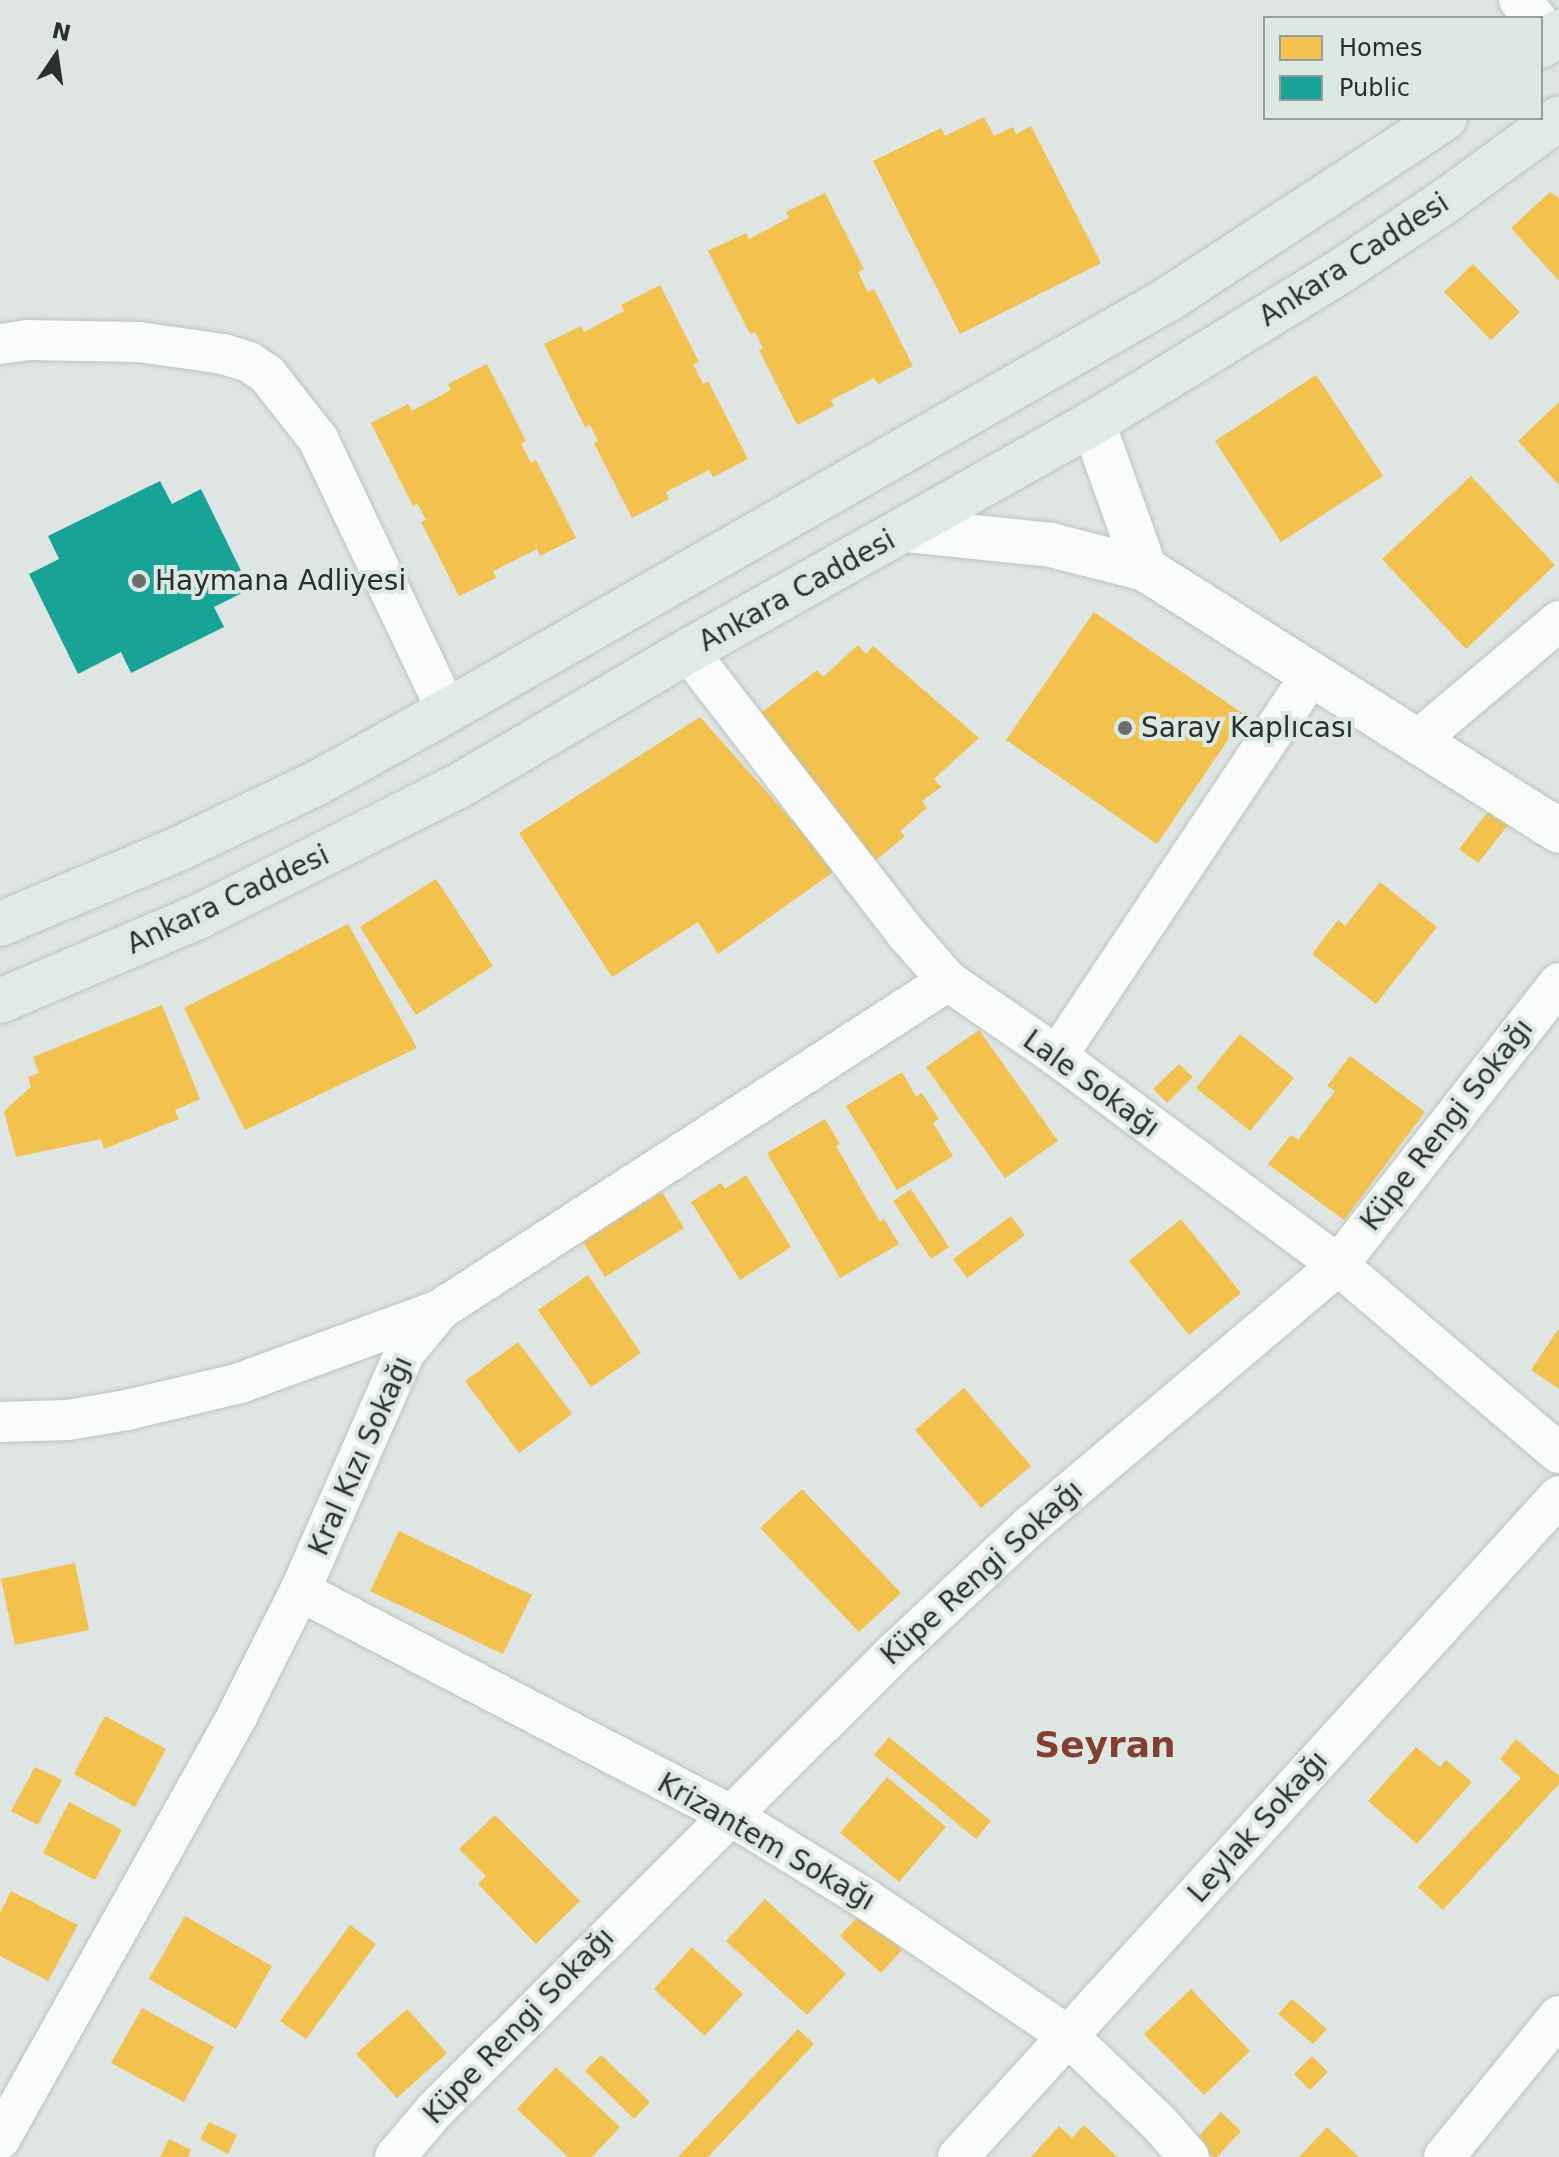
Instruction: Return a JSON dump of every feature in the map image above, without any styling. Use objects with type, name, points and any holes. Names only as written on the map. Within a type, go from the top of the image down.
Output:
[{"type":"main road","name":"Ankara Caddesi","points":[[0,1001],[196,918],[457,787],[688,651],[1093,423],[1341,271],[1444,202],[1559,118]]},
{"type":"main road","points":[[0,924],[178,849],[317,783],[447,711],[1167,300],[1442,120]]},
{"type":"street","points":[[1519,0],[1533,16]]},
{"type":"street","points":[[0,344],[27,340],[139,342],[223,354],[249,362],[267,374],[318,439],[447,711]]},
{"type":"street","points":[[1093,423],[1145,569]]},
{"type":"street","points":[[907,530],[1051,545],[1145,569],[1419,739],[1559,831]]},
{"type":"street","points":[[1419,739],[1559,621]]},
{"type":"street","name":"Lale Sokağı","points":[[688,651],[906,933],[948,981],[1057,1056],[1338,1265],[1559,1453]]},
{"type":"street","points":[[1057,1056],[1312,673]]},
{"type":"street","name":"Kral Kızı Sokağı","points":[[0,2139],[237,1716],[300,1591],[405,1352],[441,1309],[948,981]]},
{"type":"street","name":"Küpe Rengi Sokağı","points":[[395,2157],[435,2110],[728,1814],[1032,1524],[1338,1265],[1559,983]]},
{"type":"street","points":[[0,1422],[68,1420],[127,1410],[240,1383],[441,1309]]},
{"type":"street","name":"Leylak Sokağı","points":[[958,2157],[1559,1496]]},
{"type":"street","name":"Krizantem Sokağı","points":[[300,1591],[728,1814],[866,1899],[1068,2036],[1159,2123],[1189,2157]]},
{"type":"street","points":[[1444,2157],[1559,2016]]},
{"type":"building: Homes","points":[[984,117],[994,136],[1013,127],[1016,134],[1031,126],[1101,263],[960,334],[873,161],[941,128],[945,136]]},
{"type":"building: Homes","points":[[1550,192],[1559,198],[1559,281],[1511,228]]},
{"type":"building: Homes","points":[[825,193],[864,269],[858,272],[868,292],[874,289],[913,366],[878,384],[874,378],[831,400],[834,406],[797,425],[759,350],[763,348],[755,332],[750,334],[708,251],[746,233],[749,239],[789,218],[786,212]]},
{"type":"building: Homes","points":[[1473,264],[1520,312],[1491,340],[1444,292]]},
{"type":"building: Homes","points":[[660,285],[699,362],[693,364],[703,384],[708,381],[748,459],[713,477],[709,470],[666,492],[669,499],[632,518],[594,443],[598,441],[590,425],[585,427],[544,344],[581,326],[584,332],[624,311],[621,305]]},
{"type":"building: Homes","points":[[487,364],[526,441],[521,444],[531,463],[536,460],[576,538],[540,556],[537,549],[493,571],[496,578],[459,596],[421,522],[426,520],[417,503],[413,506],[371,423],[408,404],[412,411],[451,390],[448,384]]},
{"type":"building: Homes","points":[[1316,375],[1383,476],[1281,542],[1215,441]]},
{"type":"building: Homes","points":[[1559,402],[1559,485],[1518,441]]},
{"type":"building: Homes","points":[[1471,476],[1555,565],[1466,649],[1382,559]]},
{"type":"building: Homes","name":"Saray Kaplıcası","points":[[1094,612],[1245,715],[1157,844],[1006,740]]},
{"type":"building: Homes","points":[[858,645],[866,654],[873,646],[979,738],[934,779],[941,787],[922,801],[927,808],[900,831],[905,836],[875,861],[757,716],[817,670],[823,677]]},
{"type":"building: Homes","points":[[700,717],[836,870],[718,954],[698,922],[612,977],[519,833]]},
{"type":"building: Homes","points":[[1490,809],[1509,824],[1478,863],[1459,849]]},
{"type":"building: Homes","points":[[436,879],[493,966],[416,1015],[360,927]]},
{"type":"building: Homes","points":[[1380,882],[1437,927],[1376,1004],[1312,954],[1338,920],[1345,926]]},
{"type":"building: Homes","points":[[348,924],[417,1048],[245,1130],[184,1008]]},
{"type":"building: Homes","points":[[162,1005],[200,1099],[175,1110],[179,1119],[104,1149],[101,1139],[16,1157],[4,1111],[31,1087],[28,1077],[39,1073],[33,1057]]},
{"type":"building: Homes","points":[[979,1030],[1058,1141],[1005,1178],[926,1067]]},
{"type":"building: Homes","points":[[1240,1034],[1294,1078],[1250,1131],[1196,1088]]},
{"type":"building: Homes","points":[[1350,1056],[1425,1112],[1344,1220],[1268,1164],[1291,1135],[1298,1140],[1335,1091],[1327,1086]]},
{"type":"building: Homes","points":[[1179,1064],[1193,1077],[1167,1103],[1153,1089]]},
{"type":"building: Homes","points":[[902,1072],[916,1097],[922,1093],[939,1119],[933,1123],[953,1156],[897,1190],[846,1106]]},
{"type":"building: Homes","points":[[825,1119],[840,1144],[836,1146],[880,1222],[884,1219],[899,1244],[840,1278],[767,1153]]},
{"type":"building: Homes","points":[[746,1175],[791,1247],[740,1280],[691,1202],[721,1183],[725,1189]]},
{"type":"building: Homes","points":[[911,1189],[949,1247],[931,1259],[893,1201]]},
{"type":"building: Homes","points":[[662,1192],[684,1228],[605,1277],[583,1242]]},
{"type":"building: Homes","points":[[1011,1216],[1025,1235],[967,1278],[953,1259]]},
{"type":"building: Homes","points":[[1181,1219],[1241,1293],[1189,1335],[1129,1261]]},
{"type":"building: Homes","points":[[588,1275],[641,1353],[591,1387],[538,1310]]},
{"type":"building: Homes","points":[[1559,1328],[1559,1389],[1531,1370]]},
{"type":"building: Homes","points":[[518,1342],[572,1414],[519,1453],[465,1381]]},
{"type":"building: Homes","points":[[964,1388],[1031,1466],[981,1508],[915,1430]]},
{"type":"building: Homes","points":[[802,1489],[901,1593],[859,1632],[760,1528]]},
{"type":"building: Homes","points":[[399,1531],[532,1595],[503,1654],[370,1591]]},
{"type":"building: Homes","points":[[75,1563],[89,1630],[15,1645],[1,1579]]},
{"type":"building: Homes","points":[[105,1716],[166,1749],[135,1807],[74,1774]]},
{"type":"building: Homes","points":[[889,1737],[991,1821],[976,1839],[874,1755]]},
{"type":"building: Homes","points":[[1516,1739],[1559,1776],[1559,1784],[1443,1910],[1418,1887],[1521,1778],[1500,1759]]},
{"type":"building: Homes","points":[[1416,1747],[1440,1767],[1446,1760],[1472,1782],[1417,1844],[1368,1801]]},
{"type":"building: Homes","points":[[35,1767],[62,1780],[38,1825],[11,1811]]},
{"type":"building: Homes","points":[[887,1777],[946,1827],[899,1882],[840,1833]]},
{"type":"building: Homes","points":[[69,1802],[122,1830],[95,1880],[43,1853]]},
{"type":"building: Homes","points":[[495,1815],[580,1901],[536,1944],[478,1884],[486,1876],[459,1849]]},
{"type":"building: Homes","points":[[11,1891],[78,1925],[48,1981],[0,1956],[0,1913]]},
{"type":"building: Homes","points":[[765,1899],[846,1974],[807,2015],[726,1941]]},
{"type":"building: Homes","points":[[861,1913],[902,1950],[881,1973],[840,1936]]},
{"type":"building: Homes","points":[[185,1916],[272,1966],[236,2029],[149,1979]]},
{"type":"building: Homes","points":[[350,1925],[376,1944],[306,2039],[280,2021]]},
{"type":"building: Homes","points":[[692,1947],[743,1994],[705,2036],[654,1989]]},
{"type":"building: Homes","points":[[1191,1989],[1250,2051],[1204,2095],[1144,2034]]},
{"type":"building: Homes","points":[[1292,1999],[1327,2029],[1313,2044],[1278,2014]]},
{"type":"building: Homes","points":[[142,2008],[214,2047],[184,2102],[111,2063]]},
{"type":"building: Homes","points":[[407,2009],[447,2053],[397,2098],[356,2054]]},
{"type":"building: Homes","points":[[798,2029],[814,2044],[708,2157],[678,2157]]},
{"type":"building: Homes","points":[[601,2055],[650,2102],[634,2119],[585,2071]]},
{"type":"building: Homes","points":[[1312,2056],[1328,2072],[1310,2090],[1294,2074]]},
{"type":"building: Homes","points":[[556,2067],[620,2127],[592,2157],[568,2157],[517,2109]]},
{"type":"building: Homes","points":[[1221,2112],[1241,2131],[1217,2157],[1213,2157],[1195,2140]]},
{"type":"building: Homes","points":[[209,2122],[237,2135],[228,2154],[200,2139]]},
{"type":"building: Homes","points":[[1084,2125],[1117,2157],[1031,2157],[1059,2126],[1072,2138]]},
{"type":"building: Homes","points":[[1327,2127],[1359,2157],[1299,2157]]},
{"type":"building: Homes","points":[[169,2139],[191,2150],[188,2157],[160,2157]]},
{"type":"building: Public","name":"Haymana Adliyesi","points":[[160,481],[172,504],[201,489],[250,589],[214,607],[224,627],[131,673],[121,652],[78,674],[29,574],[59,559],[48,536]]},
{"type":"place","name":"Haymana Adliyesi","points":[[139,581]]},
{"type":"place","name":"Saray Kaplıcası","points":[[1125,728]]},
{"type":"district","name":"Seyran","points":[[1105,1745]]}]
